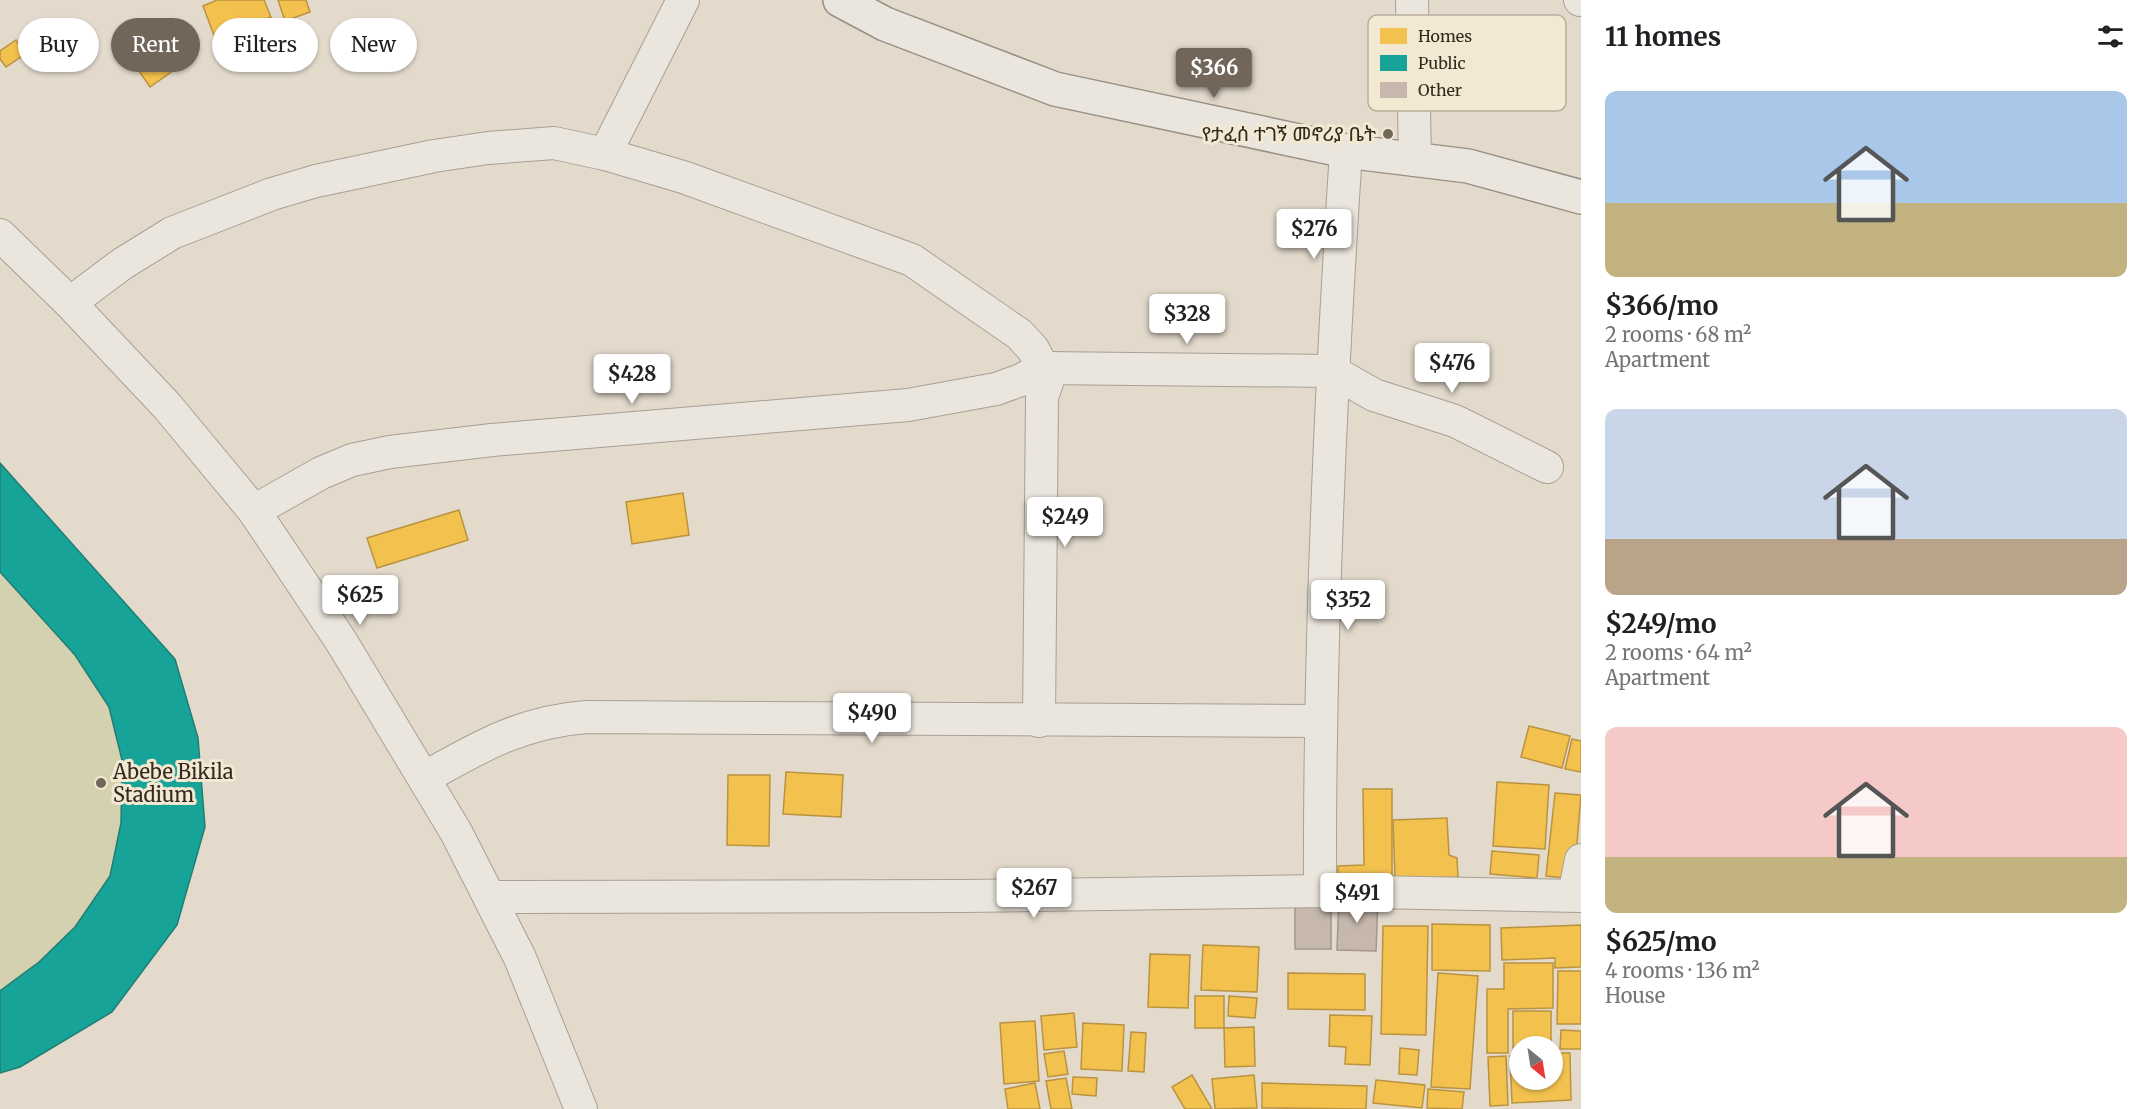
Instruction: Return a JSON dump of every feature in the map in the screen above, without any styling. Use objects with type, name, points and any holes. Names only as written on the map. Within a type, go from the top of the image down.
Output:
[{"type":"main road","points":[[840,0],[885,24],[1054,89],[1346,151],[1468,166],[1581,196]]},
{"type":"street","points":[[605,154],[683,0]]},
{"type":"street","points":[[1412,0],[1412,15]]},
{"type":"street","points":[[1414,111],[1415,160]]},
{"type":"street","points":[[70,303],[122,264],[172,233],[272,194],[316,181],[434,156],[488,148],[554,143],[605,154],[683,177],[912,260],[1019,334],[1047,368],[1042,397],[1039,721]]},
{"type":"street","points":[[1320,891],[1320,721],[1332,371],[1346,151]]},
{"type":"street","points":[[0,235],[70,303],[167,406],[254,511],[341,641],[424,778],[491,897],[520,958],[581,1109]]},
{"type":"street","points":[[254,511],[321,473],[352,460],[390,452],[492,440],[908,405],[996,389],[1047,368],[1332,371],[1374,395],[1455,421],[1546,467]]},
{"type":"street","points":[[424,778],[488,742],[519,729],[561,719],[1320,721]]},
{"type":"street","points":[[491,897],[965,896],[1320,891],[1577,895],[1581,860]]},
{"type":"shaded area","name":"Abebe Bikila Stadium","points":[[0,463],[175,659],[198,738],[205,827],[177,925],[112,1012],[20,1067],[0,1073]]},
{"type":"building: Homes","points":[[217,0],[264,0],[271,17],[212,18],[212,30],[203,6]]},
{"type":"building: Homes","points":[[278,0],[306,0],[310,12],[293,18],[284,18]]},
{"type":"building: Homes","points":[[16,40],[18,43],[18,59],[6,67],[0,59],[0,51]]},
{"type":"building: Homes","points":[[140,72],[171,72],[150,87]]},
{"type":"building: Homes","points":[[683,493],[689,535],[632,544],[626,502]]},
{"type":"building: Homes","points":[[459,510],[468,540],[377,568],[367,538]]},
{"type":"building: Homes","points":[[1529,726],[1570,736],[1562,768],[1521,757]]},
{"type":"building: Homes","points":[[1572,739],[1581,741],[1581,772],[1565,769]]},
{"type":"building: Homes","points":[[786,772],[843,775],[841,817],[783,814]]},
{"type":"building: Homes","points":[[728,775],[770,775],[769,846],[727,845]]},
{"type":"building: Homes","points":[[1497,782],[1549,785],[1545,849],[1493,846]]},
{"type":"building: Homes","points":[[1363,789],[1392,789],[1392,882],[1338,883],[1338,866],[1364,865]]},
{"type":"building: Homes","points":[[1555,793],[1581,795],[1574,879],[1546,876]]},
{"type":"building: Homes","points":[[1447,818],[1449,855],[1457,858],[1458,877],[1395,879],[1393,820]]},
{"type":"building: Homes","points":[[1492,851],[1539,855],[1537,878],[1490,874]]},
{"type":"building: Homes","points":[[1432,924],[1490,925],[1490,971],[1432,970]]},
{"type":"building: Homes","points":[[1581,925],[1581,967],[1555,968],[1555,958],[1502,960],[1501,928]]},
{"type":"building: Homes","points":[[1383,926],[1428,926],[1426,1035],[1381,1034]]},
{"type":"building: Homes","points":[[1203,945],[1259,947],[1257,992],[1201,990]]},
{"type":"building: Homes","points":[[1150,954],[1190,955],[1188,1008],[1148,1007]]},
{"type":"building: Homes","points":[[1504,963],[1553,963],[1553,1008],[1508,1009],[1508,1053],[1487,1053],[1487,989],[1504,989]]},
{"type":"building: Homes","points":[[1558,971],[1581,971],[1581,1024],[1557,1024]]},
{"type":"building: Homes","points":[[1288,973],[1365,974],[1365,1010],[1288,1009]]},
{"type":"building: Homes","points":[[1438,973],[1478,976],[1470,1089],[1431,1087]]},
{"type":"building: Homes","points":[[1195,996],[1224,996],[1224,1028],[1195,1028]]},
{"type":"building: Homes","points":[[1229,996],[1257,998],[1255,1018],[1228,1016]]},
{"type":"building: Homes","points":[[1513,1011],[1551,1011],[1551,1036],[1513,1036]]},
{"type":"building: Homes","points":[[1074,1013],[1077,1047],[1044,1050],[1041,1016]]},
{"type":"building: Homes","points":[[1330,1015],[1372,1016],[1370,1065],[1345,1064],[1346,1047],[1329,1046]]},
{"type":"building: Homes","points":[[1035,1021],[1039,1081],[1004,1084],[1000,1023]]},
{"type":"building: Homes","points":[[1083,1023],[1124,1025],[1122,1071],[1081,1069]]},
{"type":"building: Homes","points":[[1254,1027],[1255,1066],[1225,1067],[1224,1028]]},
{"type":"building: Homes","points":[[1561,1030],[1581,1031],[1581,1049],[1563,1049],[1563,1036],[1561,1036]]},
{"type":"building: Homes","points":[[1131,1032],[1146,1033],[1144,1072],[1128,1071]]},
{"type":"building: Homes","points":[[1400,1048],[1419,1050],[1417,1075],[1399,1074]]},
{"type":"building: Homes","points":[[1064,1051],[1068,1074],[1048,1077],[1044,1054]]},
{"type":"building: Homes","points":[[1563,1053],[1570,1053],[1571,1100],[1512,1103],[1511,1090],[1563,1090]]},
{"type":"building: Homes","points":[[1506,1056],[1508,1105],[1490,1106],[1488,1057]]},
{"type":"building: Homes","points":[[1192,1075],[1212,1109],[1185,1109],[1172,1087]]},
{"type":"building: Homes","points":[[1254,1075],[1257,1108],[1215,1109],[1212,1079]]},
{"type":"building: Homes","points":[[1073,1077],[1097,1078],[1096,1096],[1072,1094]]},
{"type":"building: Homes","points":[[1066,1078],[1072,1109],[1051,1109],[1046,1081]]},
{"type":"building: Homes","points":[[1376,1080],[1425,1085],[1422,1108],[1373,1103]]},
{"type":"building: Homes","points":[[1035,1083],[1040,1109],[1008,1109],[1005,1089]]},
{"type":"building: Homes","points":[[1262,1083],[1367,1086],[1366,1109],[1262,1108]]},
{"type":"building: Homes","points":[[1428,1089],[1464,1092],[1462,1109],[1427,1108]]},
{"type":"building: Public","points":[[0,463],[175,659],[198,738],[205,827],[177,925],[112,1012],[20,1067],[0,1073],[0,991],[39,962],[75,927],[110,876],[121,823],[122,760],[109,707],[75,655],[0,572]]},
{"type":"building: Other","points":[[1331,893],[1331,949],[1295,949],[1295,894]]},
{"type":"building: Other","points":[[1339,896],[1378,898],[1376,951],[1337,950]]},
{"type":"place","name":"የታፈሰ ተገኝ መኖሪያ ቤት","points":[[1388,134]]},
{"type":"place","name":"Abebe Bikila Stadium","points":[[101,783]]}]
